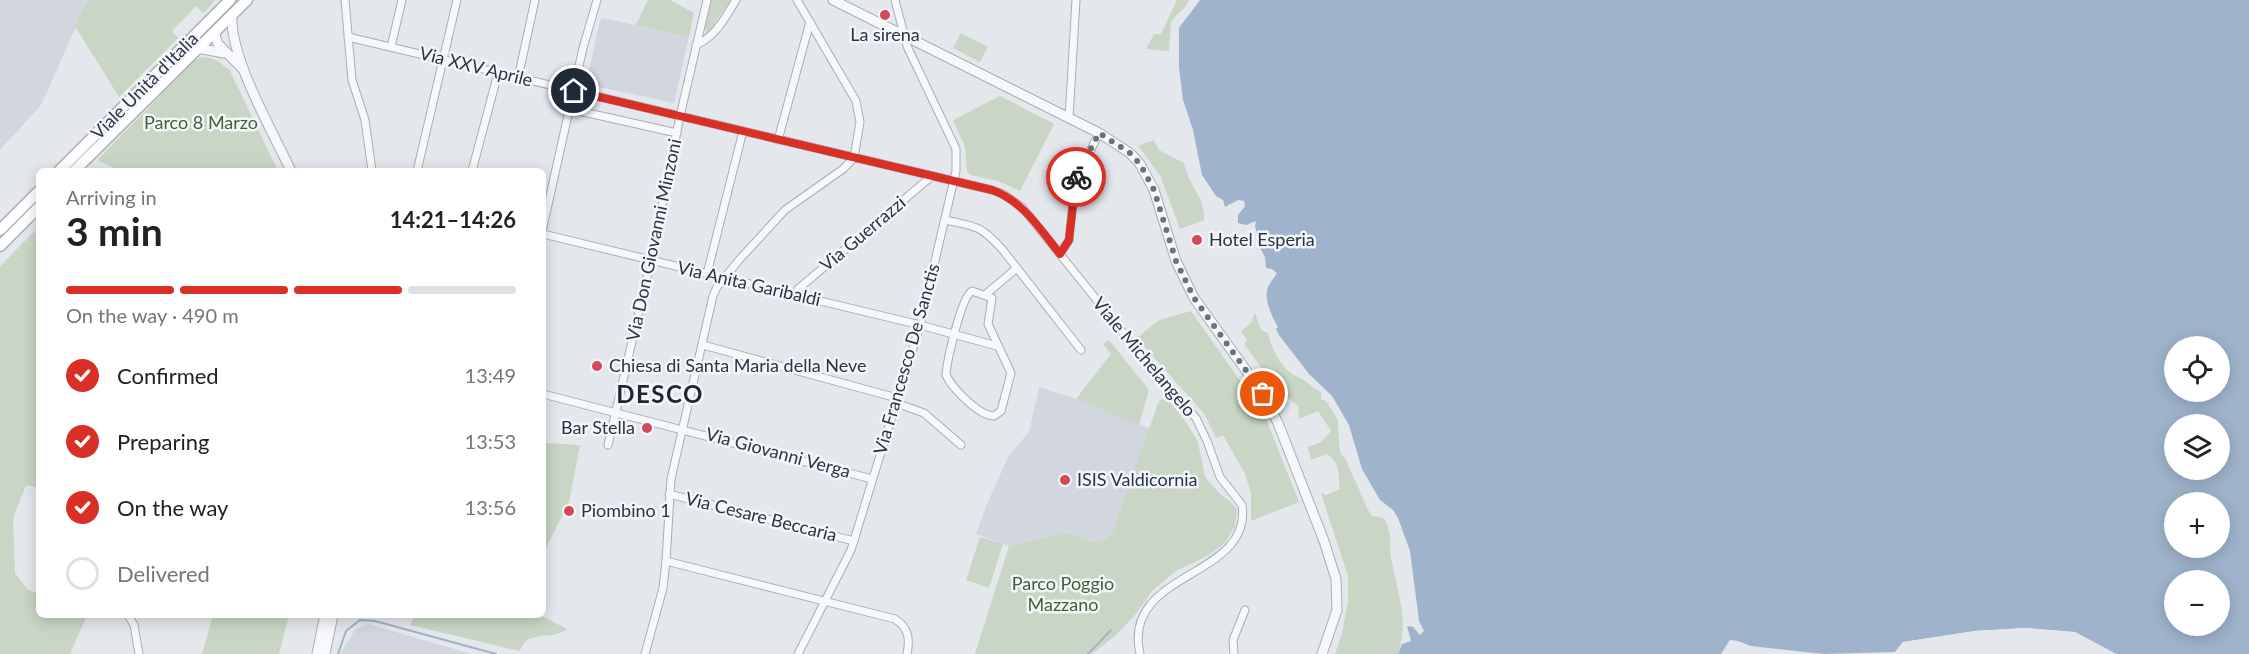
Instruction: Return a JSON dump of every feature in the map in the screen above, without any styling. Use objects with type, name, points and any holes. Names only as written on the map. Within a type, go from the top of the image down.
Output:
[{"type":"main road","name":"Viale Unità d'Italia","points":[[62,168],[229,6],[247,0]]},
{"type":"main road","name":"Viale Unità d'Italia","points":[[77,168],[214,32],[229,6]]},
{"type":"main road","points":[[0,230],[36,194]]},
{"type":"main road","points":[[0,246],[36,210]]},
{"type":"street","points":[[345,0],[352,80],[364,120],[372,168]]},
{"type":"street","points":[[391,47],[402,0]]},
{"type":"street","points":[[418,168],[457,0]]},
{"type":"street","points":[[518,78],[535,0]]},
{"type":"street","points":[[546,213],[590,20],[597,0]]},
{"type":"street","name":"Via Don Giovanni Minzoni","points":[[608,446],[707,0]]},
{"type":"street","points":[[696,45],[708,40],[716,32],[736,0]]},
{"type":"street","points":[[645,654],[661,600],[666,561],[669,494],[674,465],[713,296],[725,277],[785,210],[843,169],[854,158],[860,122],[856,101],[797,0]]},
{"type":"street","points":[[833,0],[1099,133],[1130,153],[1140,164],[1154,190],[1176,261],[1194,298],[1263,394],[1278,423],[1324,541],[1336,579],[1337,610],[1323,654]]},
{"type":"street","name":"Via Francesco De Sanctis","points":[[798,654],[854,541],[920,325],[954,181],[956,148],[913,60],[903,35],[895,0]]},
{"type":"street","points":[[1069,118],[1076,0]]},
{"type":"street","points":[[229,6],[233,36],[243,69],[290,168]]},
{"type":"street","points":[[778,140],[810,22]]},
{"type":"street","points":[[214,32],[216,42],[243,69]]},
{"type":"street","name":"Via XXV Aprile","points":[[348,37],[954,181]]},
{"type":"street","points":[[913,60],[917,42]]},
{"type":"street","points":[[197,48],[225,53]]},
{"type":"street","points":[[473,168],[498,73]]},
{"type":"street","points":[[570,110],[677,133]]},
{"type":"street","points":[[707,274],[744,131]]},
{"type":"street","points":[[1060,254],[1069,240],[1074,182],[1099,133]]},
{"type":"street","name":"Via Guerrazzi","points":[[796,295],[798,289],[932,176]]},
{"type":"street","name":"Viale Michelangelo","points":[[954,181],[992,190],[1014,200],[1022,207],[1137,350],[1196,418],[1220,477],[1242,505],[1240,532],[1225,552],[1169,586],[1152,603],[1140,629],[1140,654]]},
{"type":"street","points":[[945,220],[983,230],[1017,268],[1081,350]]},
{"type":"street","name":"Via Anita Garibaldi","points":[[546,235],[920,325],[997,346]]},
{"type":"street","points":[[985,295],[1017,268]]},
{"type":"street","points":[[972,291],[985,295],[990,296],[993,301],[988,324],[1011,373],[1001,411],[996,416],[980,413],[948,378],[946,370],[967,294],[972,291]]},
{"type":"street","points":[[703,345],[896,401],[924,413],[961,445]]},
{"type":"street","name":"Via Giovanni Verga","points":[[546,395],[872,478]]},
{"type":"street","name":"Via Cesare Beccaria","points":[[669,494],[854,541]]},
{"type":"street","points":[[666,561],[895,619],[900,622],[909,637],[907,654]]},
{"type":"street","points":[[1234,654],[1233,640],[1245,609]]},
{"type":"street","points":[[130,618],[134,625],[139,654]]},
{"type":"street","points":[[317,654],[324,618]]},
{"type":"street","points":[[325,654],[332,618]]},
{"type":"shaded area","points":[[0,0],[88,0],[41,105],[0,150]]},
{"type":"shaded area","points":[[604,18],[689,37],[674,103],[586,84],[600,20]]},
{"type":"shaded area","name":"ISIS Valdicornia","points":[[1039,387],[1076,399],[1150,429],[1111,536],[1097,543],[1066,533],[1009,546],[976,534],[1009,455],[1029,432]]},
{"type":"shaded area","points":[[368,624],[472,654],[340,654],[355,630]]},
{"type":"green space","points":[[88,0],[215,0],[204,13],[196,6],[172,31],[178,38],[119,97],[75,26]]},
{"type":"green space","points":[[648,0],[670,0],[694,13],[689,37],[636,25]]},
{"type":"green space","points":[[711,0],[731,0],[706,36],[705,25]]},
{"type":"green space","points":[[1177,0],[1189,0],[1171,21],[1169,51],[1146,49],[1154,34],[1161,34]]},
{"type":"green space","points":[[961,33],[988,47],[980,62],[953,48]]},
{"type":"green space","name":"Parco 8 Marzo","points":[[202,57],[210,58],[230,71],[277,168],[114,168],[97,160],[194,61]]},
{"type":"green space","points":[[1000,96],[1054,124],[1020,191],[998,181],[971,175],[967,171],[965,147],[953,120]]},
{"type":"green space","points":[[1154,140],[1159,150],[1184,163],[1202,205],[1204,220],[1180,229],[1160,175],[1138,146]]},
{"type":"green space","points":[[36,230],[36,487],[26,485],[13,519],[15,573],[28,590],[36,593],[36,618],[86,618],[70,654],[0,654],[0,266]]},
{"type":"green space","points":[[1191,311],[1265,416],[1299,502],[1251,521],[1251,493],[1245,474],[1223,435],[1216,438],[1205,415],[1137,338],[1159,320]]},
{"type":"green space","points":[[1255,313],[1261,330],[1268,333],[1279,361],[1292,374],[1321,392],[1321,399],[1326,401],[1338,420],[1341,454],[1346,460],[1367,508],[1372,516],[1383,518],[1386,523],[1390,534],[1391,556],[1403,619],[1398,654],[1335,654],[1342,634],[1348,601],[1348,576],[1321,493],[1326,495],[1340,489],[1339,475],[1335,461],[1327,454],[1311,460],[1308,447],[1321,442],[1331,431],[1318,411],[1299,419],[1298,406],[1277,389],[1244,344],[1247,340],[1241,331],[1251,323]]},
{"type":"green space","points":[[1109,340],[1149,390],[1139,425],[1076,399],[1111,354],[1103,344]]},
{"type":"green space","name":"Parco Poggio Mazzano","points":[[1168,400],[1186,422],[1198,442],[1205,477],[1237,510],[1235,526],[1225,543],[1209,555],[1176,571],[1152,591],[1136,614],[1116,635],[1092,654],[975,654],[1009,546],[1066,533],[1097,543],[1111,536],[1159,401]]},
{"type":"green space","points":[[546,443],[580,445],[569,502],[546,548]]},
{"type":"green space","points":[[980,537],[1003,544],[989,588],[966,580]]},
{"type":"green space","points":[[212,618],[288,618],[279,654],[202,654]]},
{"type":"green space","points":[[414,618],[546,618],[567,629],[528,640],[520,651],[410,625]]},
{"type":"water","points":[[1200,0],[2249,0],[2249,654],[2116,654],[2075,632],[2025,628],[1975,631],[1903,642],[1895,652],[1824,654],[1751,646],[1730,640],[1721,654],[1398,654],[1402,644],[1411,641],[1407,626],[1413,627],[1420,635],[1424,631],[1419,621],[1410,551],[1398,518],[1393,510],[1380,500],[1362,469],[1349,425],[1332,396],[1309,374],[1276,329],[1278,327],[1267,300],[1267,290],[1277,273],[1266,268],[1265,257],[1260,248],[1255,226],[1256,221],[1246,225],[1238,223],[1238,215],[1245,206],[1244,201],[1238,200],[1225,207],[1223,200],[1216,196],[1202,175],[1193,130],[1183,100],[1179,68],[1179,28]]},
{"type":"pier","points":[[2025,628],[2075,632],[2116,654],[2111,654],[2074,635],[2025,631],[1976,634],[1904,644],[1897,654],[1880,654],[1895,652],[1903,642],[1975,631]]},
{"type":"waterway","points":[[338,654],[346,631],[360,620],[375,621],[496,654]]},
{"type":"waterway","points":[[1088,654],[1111,630]]},
{"type":"way so far","points":[[1076,177],[1099,133],[1116,142],[1140,164],[1154,190],[1176,261],[1194,298],[1263,394]]},
{"type":"place","name":"La sirena","points":[[885,15]]},
{"type":"place","name":"Hotel Esperia","points":[[1197,240]]},
{"type":"place","name":"Chiesa di Santa Maria della Neve","points":[[597,366]]},
{"type":"place","name":"Bar Stella","points":[[647,428]]},
{"type":"place","name":"ISIS Valdicornia","points":[[1065,480]]},
{"type":"place","name":"Piombino 1","points":[[569,511]]},
{"type":"district","name":"DESCO","points":[[660,395]]},
{"type":"route","points":[[574,91],[992,190],[1014,200],[1022,207],[1060,254],[1069,240],[1076,177]]}]
